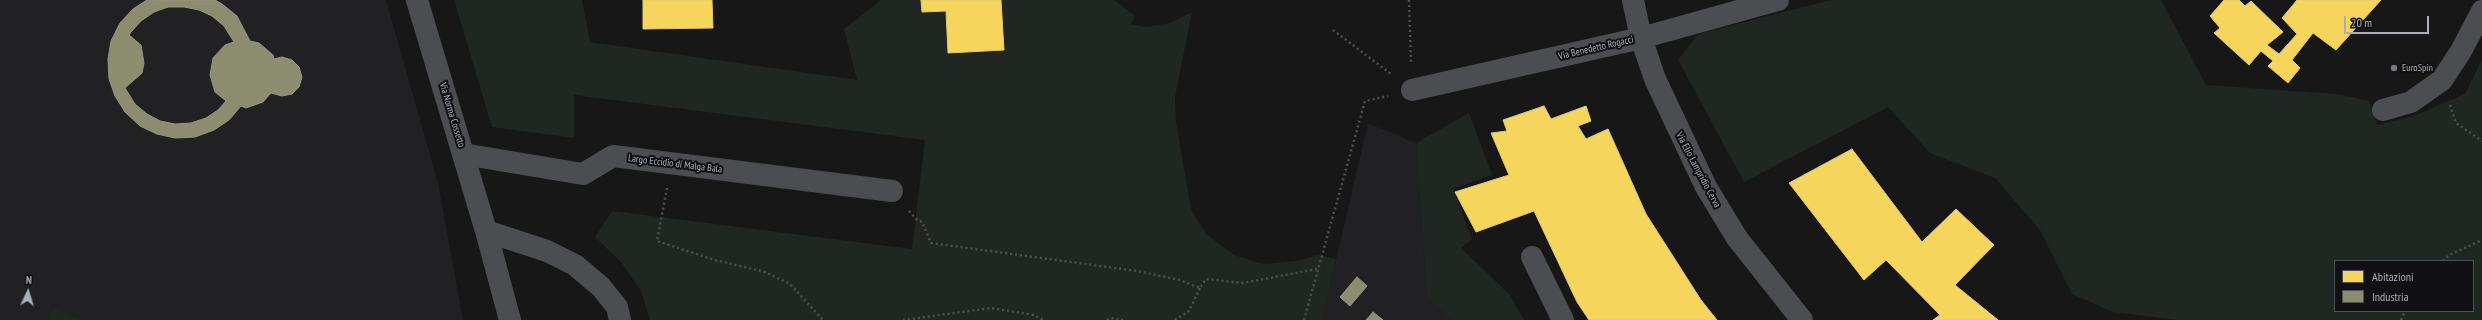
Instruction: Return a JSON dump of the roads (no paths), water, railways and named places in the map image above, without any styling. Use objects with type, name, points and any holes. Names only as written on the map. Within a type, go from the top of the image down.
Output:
[{"type":"street","name":"Via Norma Cossetto","points":[[417,0],[486,230],[510,320]]},
{"type":"street","name":"Via Elio Lampridio Cerva","points":[[1633,0],[1641,38],[1673,121],[1706,187],[1741,243],[1802,320]]},
{"type":"street","name":"Via Benedetto Rogacci","points":[[1412,90],[1641,38],[1778,0]]},
{"type":"street","points":[[2383,110],[2411,102],[2442,80],[2477,32],[2482,11]]},
{"type":"street","name":"Largo Eccidio di Malga Bala","points":[[463,154],[583,174],[613,156],[892,191]]},
{"type":"street","points":[[486,230],[547,251],[574,265],[601,287],[617,306],[620,320]]},
{"type":"street","points":[[1532,257],[1563,320]]},
{"type":"place","name":"EuroSpin","points":[[2394,68]]}]
